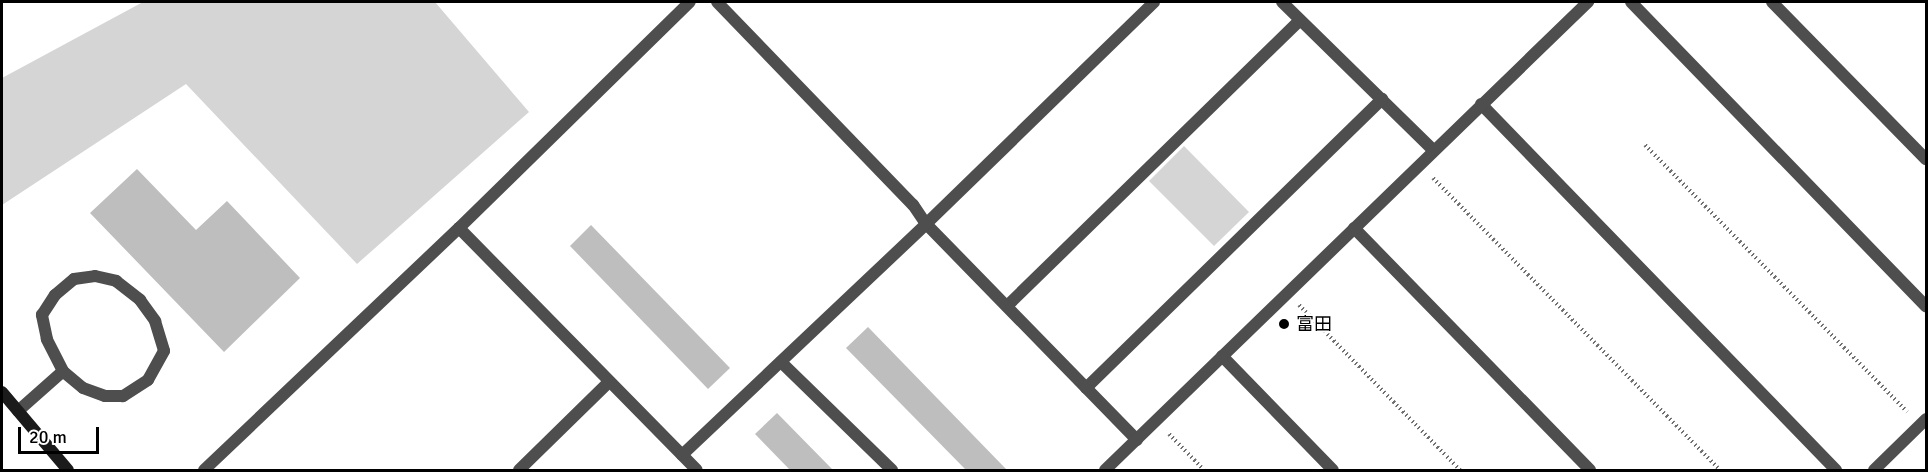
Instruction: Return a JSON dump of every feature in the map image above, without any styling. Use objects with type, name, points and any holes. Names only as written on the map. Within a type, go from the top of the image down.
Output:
[{"type":"main road","points":[[2,392],[68,471]]},
{"type":"street","points":[[204,471],[459,228],[690,2]]},
{"type":"street","points":[[717,2],[913,205],[926,224],[1137,440]]},
{"type":"street","points":[[682,456],[926,224],[1154,2]]},
{"type":"street","points":[[1282,2],[1433,150]]},
{"type":"street","points":[[1105,471],[1588,2]]},
{"type":"street","points":[[1631,2],[1926,306]]},
{"type":"street","points":[[1772,2],[1926,159]]},
{"type":"street","points":[[1007,306],[1300,20]]},
{"type":"street","points":[[1086,388],[1382,99]]},
{"type":"street","points":[[1481,104],[1836,471]]},
{"type":"street","points":[[459,228],[697,471]]},
{"type":"street","points":[[1354,228],[1590,471]]},
{"type":"street","points":[[95,276],[116,281],[140,300],[155,321],[164,351],[148,380],[123,396],[105,396],[83,388],[63,371],[46,339],[42,315],[55,295],[74,279],[95,276]]},
{"type":"street","points":[[1222,356],[1333,471]]},
{"type":"street","points":[[781,362],[892,471]]},
{"type":"street","points":[[18,411],[63,371]]},
{"type":"street","points":[[519,471],[609,382]]},
{"type":"street","points":[[1874,471],[1923,423]]},
{"type":"path","points":[[1645,145],[1923,423]]},
{"type":"path","points":[[1419,164],[1720,471]]},
{"type":"path","points":[[1287,292],[1460,471]]},
{"type":"path","points":[[1155,420],[1204,471]]},
{"type":"shaded area","points":[[143,2],[435,2],[529,112],[357,264],[186,84],[2,205],[2,78]]},
{"type":"shaded area","points":[[1184,146],[1249,212],[1214,246],[1149,181]]},
{"type":"building","points":[[137,169],[196,230],[227,201],[300,278],[224,352],[90,213]]},
{"type":"building","points":[[591,225],[730,368],[708,389],[570,246]]},
{"type":"building","points":[[868,327],[1005,470],[966,470],[846,348]]},
{"type":"building","points":[[777,413],[833,470],[790,470],[755,434]]},
{"type":"place","name":"富田","points":[[1284,324]]}]
